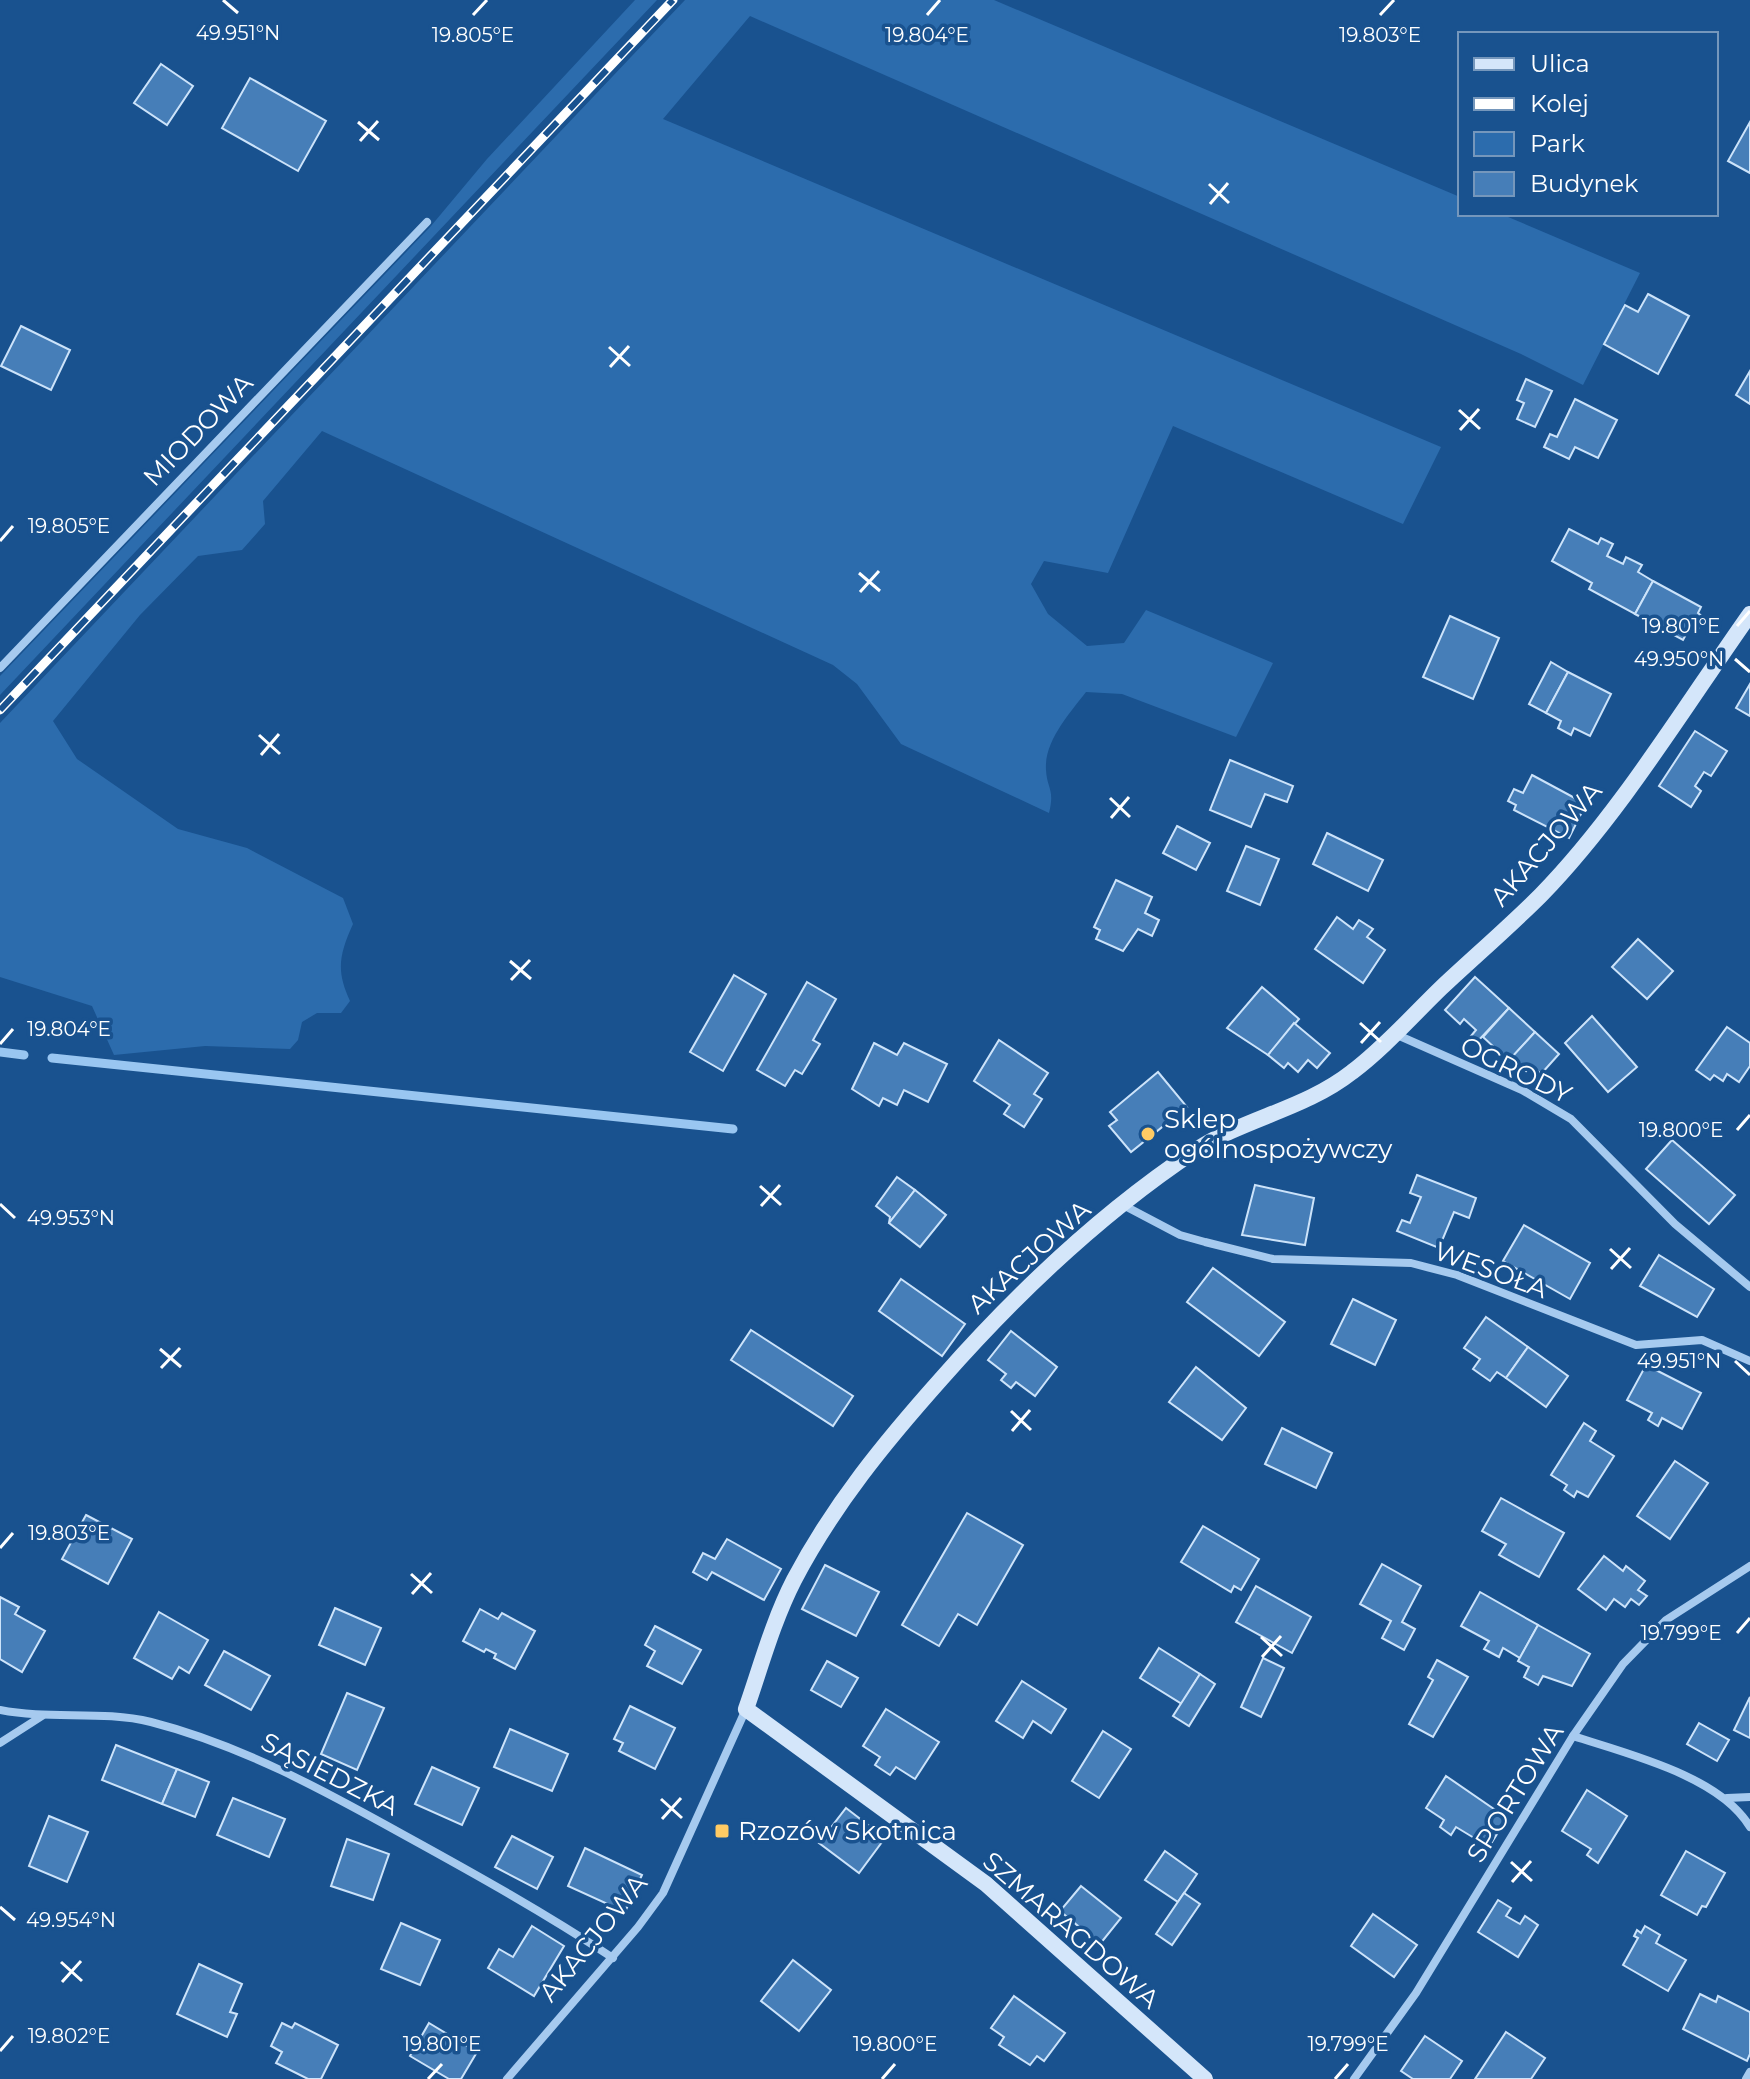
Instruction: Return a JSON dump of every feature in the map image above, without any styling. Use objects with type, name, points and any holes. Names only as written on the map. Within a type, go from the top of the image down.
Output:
[{"type":"street","name":"MIODOWA","points":[[0,668],[427,222]]},
{"type":"street","name":"AKACJOWA","points":[[507,2079],[613,1958],[663,1893],[746,1709],[792,1584],[848,1489],[880,1447],[995,1319],[1123,1205],[1200,1147],[1315,1097],[1352,1073],[1542,894],[1585,843],[1750,614]]},
{"type":"street","name":"OGRODY","points":[[1395,1034],[1522,1090],[1571,1119],[1675,1224],[1750,1287]]},
{"type":"street","name":"WESOŁA","points":[[1123,1205],[1180,1235],[1273,1259],[1411,1263],[1457,1275],[1636,1345],[1702,1340],[1750,1361]]},
{"type":"street","name":"SPORTOWA","points":[[1354,2079],[1416,1993],[1573,1736],[1623,1664],[1666,1620],[1750,1566]]},
{"type":"street","name":"SZMARAGDOWA","points":[[746,1709],[986,1884],[1205,2079]]},
{"type":"street","name":"SĄSIEDZKA","points":[[0,1710],[43,1716],[147,1721],[209,1739],[253,1757],[380,1821],[534,1906],[613,1958]]},
{"type":"street","points":[[0,1743],[43,1716]]},
{"type":"street","points":[[1573,1736],[1704,1785],[1739,1808],[1750,1827]]},
{"type":"street","points":[[1725,1799],[1750,1797]]},
{"type":"street","points":[[1746,2079],[1750,2072]]},
{"type":"green space","points":[[635,0],[657,0],[0,695],[0,676],[431,226],[487,159]]},
{"type":"green space","points":[[685,0],[994,0],[1458,196],[1458,216],[1506,216],[1640,273],[1583,385],[1521,354],[750,16],[663,119],[1441,447],[1403,524],[1173,426],[1108,573],[1044,561],[1031,584],[1048,614],[1087,646],[1124,643],[1146,610],[1273,663],[1236,737],[1122,694],[1086,692],[1059,728],[1049,749],[1046,770],[1051,794],[1049,813],[901,744],[857,684],[833,665],[322,431],[263,501],[265,524],[242,550],[198,556],[140,615],[53,721],[77,759],[178,829],[247,848],[343,898],[353,924],[341,963],[350,1001],[341,1013],[317,1013],[302,1022],[298,1040],[290,1049],[205,1046],[114,1055],[92,1006],[0,977],[0,723]]},
{"type":"building","points":[[161,64],[193,86],[167,125],[134,103]]},
{"type":"building","points":[[250,78],[326,121],[298,171],[222,128]]},
{"type":"building","points":[[1750,122],[1750,173],[1728,161]]},
{"type":"building","points":[[1648,294],[1689,316],[1658,374],[1604,344],[1625,305],[1638,312]]},
{"type":"building","points":[[21,326],[70,350],[51,390],[1,366]]},
{"type":"building","points":[[1750,371],[1750,404],[1736,395]]},
{"type":"building","points":[[1526,379],[1552,391],[1535,427],[1517,419],[1524,403],[1517,400]]},
{"type":"building","points":[[1575,399],[1617,420],[1598,458],[1575,447],[1569,459],[1544,447],[1550,434],[1557,437]]},
{"type":"building","points":[[1569,529],[1598,544],[1601,538],[1613,544],[1607,556],[1623,564],[1626,557],[1642,565],[1638,572],[1653,581],[1635,614],[1589,589],[1592,583],[1552,561]]},
{"type":"building","points":[[1653,581],[1701,607],[1698,613],[1704,618],[1696,633],[1689,629],[1683,640],[1635,614]]},
{"type":"building","points":[[1450,616],[1499,638],[1473,699],[1423,677]]},
{"type":"building","points":[[1551,662],[1568,672],[1546,713],[1529,704]]},
{"type":"building","points":[[1568,672],[1611,694],[1590,736],[1574,728],[1571,735],[1558,728],[1561,721],[1546,713]]},
{"type":"building","points":[[1750,684],[1750,716],[1736,708]]},
{"type":"building","points":[[1695,731],[1727,751],[1711,776],[1704,772],[1695,786],[1701,791],[1691,807],[1659,786]]},
{"type":"building","points":[[1230,760],[1293,786],[1287,802],[1265,794],[1251,827],[1210,810]]},
{"type":"building","points":[[1532,775],[1586,804],[1569,838],[1514,810],[1516,805],[1508,801],[1514,789],[1523,793]]},
{"type":"building","points":[[1177,826],[1210,843],[1196,870],[1163,853]]},
{"type":"building","points":[[1327,833],[1383,860],[1368,891],[1313,864]]},
{"type":"building","points":[[1246,846],[1279,859],[1260,905],[1227,891]]},
{"type":"building","points":[[1116,880],[1152,897],[1145,913],[1159,920],[1152,936],[1138,929],[1123,951],[1096,939],[1100,930],[1094,927]]},
{"type":"building","points":[[1337,917],[1353,929],[1359,920],[1373,929],[1367,937],[1385,950],[1363,983],[1315,949]]},
{"type":"building","points":[[1638,939],[1673,971],[1647,999],[1612,967]]},
{"type":"building","points":[[734,975],[766,994],[723,1071],[690,1052]]},
{"type":"building","points":[[1475,977],[1509,1008],[1477,1042],[1471,1036],[1476,1030],[1464,1019],[1460,1024],[1445,1010]]},
{"type":"building","points":[[807,982],[836,999],[813,1040],[820,1044],[802,1074],[795,1070],[785,1086],[757,1070]]},
{"type":"building","points":[[1262,987],[1299,1019],[1268,1055],[1227,1028]]},
{"type":"building","points":[[1509,1008],[1535,1032],[1509,1061],[1483,1037]]},
{"type":"building","points":[[1592,1016],[1637,1067],[1608,1092],[1565,1043]]},
{"type":"building","points":[[1294,1023],[1330,1053],[1317,1068],[1308,1060],[1298,1072],[1288,1063],[1284,1068],[1268,1055]]},
{"type":"building","points":[[1727,1027],[1750,1043],[1750,1066],[1739,1082],[1727,1074],[1723,1081],[1714,1075],[1710,1080],[1696,1070]]},
{"type":"building","points":[[1535,1032],[1559,1054],[1541,1074],[1531,1065],[1526,1071],[1511,1058]]},
{"type":"building","points":[[999,1040],[1048,1073],[1034,1094],[1042,1099],[1024,1127],[1004,1114],[1010,1105],[974,1081]]},
{"type":"building","points":[[874,1043],[897,1055],[904,1043],[947,1064],[928,1102],[904,1090],[897,1105],[883,1098],[879,1106],[852,1089]]},
{"type":"building","points":[[1158,1072],[1187,1107],[1131,1152],[1109,1126],[1117,1120],[1110,1112]]},
{"type":"building","points":[[1672,1140],[1735,1195],[1709,1224],[1646,1169]]},
{"type":"building","points":[[1417,1175],[1476,1198],[1469,1218],[1454,1212],[1439,1248],[1397,1231],[1402,1220],[1410,1223],[1421,1197],[1410,1193]]},
{"type":"building","points":[[897,1177],[915,1190],[889,1223],[890,1217],[876,1206]]},
{"type":"building","points":[[1255,1185],[1314,1198],[1305,1245],[1242,1235]]},
{"type":"building","points":[[915,1190],[946,1215],[920,1247],[889,1223]]},
{"type":"building","points":[[1524,1225],[1590,1263],[1570,1299],[1503,1261]]},
{"type":"building","points":[[1659,1255],[1714,1289],[1697,1317],[1640,1286]]},
{"type":"building","points":[[1213,1268],[1285,1322],[1259,1356],[1187,1302]]},
{"type":"building","points":[[901,1279],[965,1324],[942,1356],[879,1311]]},
{"type":"building","points":[[1353,1299],[1396,1320],[1375,1365],[1331,1344]]},
{"type":"building","points":[[1486,1317],[1528,1347],[1506,1378],[1497,1372],[1490,1381],[1473,1369],[1480,1359],[1464,1348]]},
{"type":"building","points":[[751,1330],[853,1396],[833,1426],[731,1360]]},
{"type":"building","points":[[1011,1331],[1057,1367],[1035,1396],[1016,1382],[1011,1388],[1001,1380],[1006,1374],[988,1360]]},
{"type":"building","points":[[1528,1347],[1568,1376],[1546,1407],[1506,1378]]},
{"type":"building","points":[[1646,1365],[1701,1393],[1682,1429],[1662,1418],[1658,1426],[1648,1420],[1652,1413],[1627,1400]]},
{"type":"building","points":[[1196,1367],[1246,1408],[1222,1440],[1169,1402]]},
{"type":"building","points":[[1584,1423],[1596,1431],[1590,1441],[1614,1456],[1588,1497],[1577,1491],[1574,1497],[1564,1490],[1567,1485],[1551,1475]]},
{"type":"building","points":[[1282,1428],[1332,1453],[1316,1488],[1265,1464]]},
{"type":"building","points":[[1675,1461],[1708,1483],[1670,1539],[1637,1516]]},
{"type":"building","points":[[1501,1498],[1564,1533],[1539,1577],[1499,1555],[1506,1544],[1482,1531]]},
{"type":"building","points":[[967,1513],[1023,1545],[977,1625],[958,1614],[939,1646],[902,1625]]},
{"type":"building","points":[[86,1515],[132,1539],[108,1584],[62,1559]]},
{"type":"building","points":[[1203,1526],[1259,1559],[1241,1590],[1234,1586],[1231,1592],[1181,1562]]},
{"type":"building","points":[[727,1539],[781,1569],[764,1600],[712,1572],[707,1580],[693,1572],[703,1553],[715,1559]]},
{"type":"building","points":[[1604,1556],[1623,1571],[1626,1566],[1645,1581],[1638,1590],[1647,1596],[1639,1605],[1631,1599],[1625,1607],[1614,1599],[1606,1610],[1578,1589]]},
{"type":"building","points":[[1382,1564],[1421,1586],[1402,1622],[1415,1629],[1404,1650],[1382,1638],[1391,1621],[1360,1604]]},
{"type":"building","points":[[825,1565],[879,1592],[856,1636],[802,1609]]},
{"type":"building","points":[[1256,1586],[1311,1617],[1292,1653],[1236,1622]]},
{"type":"building","points":[[1480,1592],[1538,1625],[1520,1658],[1503,1648],[1499,1657],[1484,1649],[1489,1641],[1461,1626]]},
{"type":"building","points":[[0,1597],[19,1607],[15,1614],[45,1631],[22,1672],[0,1659]]},
{"type":"building","points":[[335,1608],[381,1628],[365,1665],[319,1645]]},
{"type":"building","points":[[480,1609],[498,1619],[502,1613],[535,1631],[515,1669],[494,1658],[496,1654],[486,1649],[484,1652],[463,1641]]},
{"type":"building","points":[[159,1612],[208,1640],[189,1673],[179,1667],[172,1679],[134,1658]]},
{"type":"building","points":[[1538,1625],[1590,1654],[1572,1686],[1543,1676],[1538,1685],[1524,1677],[1529,1667],[1518,1661]]},
{"type":"building","points":[[655,1626],[701,1650],[682,1684],[647,1666],[655,1651],[645,1645]]},
{"type":"building","points":[[1159,1648],[1200,1674],[1182,1704],[1140,1678]]},
{"type":"building","points":[[224,1651],[270,1676],[251,1710],[205,1685]]},
{"type":"building","points":[[1263,1658],[1284,1668],[1261,1717],[1241,1707]]},
{"type":"building","points":[[1437,1660],[1468,1677],[1433,1737],[1409,1724],[1433,1680],[1428,1677]]},
{"type":"building","points":[[827,1661],[858,1678],[841,1707],[811,1690]]},
{"type":"building","points":[[1200,1674],[1215,1684],[1189,1726],[1173,1716]]},
{"type":"building","points":[[1022,1681],[1066,1709],[1051,1733],[1033,1721],[1023,1738],[996,1721]]},
{"type":"building","points":[[347,1693],[384,1708],[357,1770],[321,1754]]},
{"type":"building","points":[[1750,1697],[1750,1738],[1734,1730]]},
{"type":"building","points":[[630,1706],[675,1728],[655,1769],[619,1751],[623,1743],[614,1739]]},
{"type":"building","points":[[886,1709],[939,1742],[915,1779],[896,1767],[890,1775],[875,1765],[880,1757],[863,1746]]},
{"type":"building","points":[[1699,1723],[1729,1740],[1717,1761],[1687,1744]]},
{"type":"building","points":[[510,1729],[568,1754],[552,1791],[494,1767]]},
{"type":"building","points":[[1103,1731],[1131,1749],[1099,1798],[1072,1781]]},
{"type":"building","points":[[116,1745],[177,1769],[162,1804],[102,1780]]},
{"type":"building","points":[[432,1767],[479,1788],[462,1825],[415,1804]]},
{"type":"building","points":[[177,1769],[209,1782],[195,1817],[162,1804]]},
{"type":"building","points":[[1446,1776],[1507,1818],[1489,1847],[1456,1827],[1451,1835],[1440,1827],[1444,1820],[1426,1808]]},
{"type":"building","points":[[1587,1790],[1627,1816],[1598,1863],[1587,1855],[1591,1849],[1562,1831]]},
{"type":"building","points":[[233,1798],[285,1819],[269,1857],[217,1835]]},
{"type":"building","points":[[846,1808],[885,1838],[859,1873],[819,1843]]},
{"type":"building","points":[[49,1816],[88,1832],[67,1882],[29,1866]]},
{"type":"building","points":[[512,1836],[553,1857],[537,1889],[495,1867]]},
{"type":"building","points":[[347,1839],[389,1854],[373,1900],[331,1886]]},
{"type":"building","points":[[585,1848],[642,1875],[625,1912],[568,1886]]},
{"type":"building","points":[[1165,1851],[1197,1874],[1178,1902],[1145,1880]]},
{"type":"building","points":[[1686,1851],[1725,1873],[1706,1907],[1702,1906],[1697,1915],[1661,1895]]},
{"type":"building","points":[[1081,1886],[1121,1918],[1100,1944],[1060,1911]]},
{"type":"building","points":[[1184,1893],[1200,1904],[1172,1945],[1156,1934]]},
{"type":"building","points":[[1498,1900],[1511,1908],[1506,1916],[1520,1924],[1525,1916],[1538,1925],[1518,1957],[1478,1932]]},
{"type":"building","points":[[1373,1914],[1417,1945],[1394,1977],[1351,1946]]},
{"type":"building","points":[[401,1923],[440,1940],[420,1985],[381,1969]]},
{"type":"building","points":[[532,1926],[564,1946],[534,1996],[488,1968],[499,1949],[513,1957]]},
{"type":"building","points":[[1645,1926],[1660,1935],[1656,1943],[1686,1960],[1668,1991],[1623,1965],[1638,1938],[1634,1936],[1637,1930],[1641,1933]]},
{"type":"building","points":[[793,1960],[831,1990],[799,2031],[761,2001]]},
{"type":"building","points":[[199,1964],[242,1984],[230,2012],[237,2014],[227,2037],[177,2014]]},
{"type":"building","points":[[1700,1994],[1716,2002],[1718,1996],[1750,2012],[1750,2054],[1747,2061],[1683,2029]]},
{"type":"building","points":[[1014,1996],[1065,2033],[1044,2061],[1037,2056],[1030,2065],[999,2045],[1004,2037],[991,2028]]},
{"type":"building","points":[[282,2023],[292,2028],[295,2023],[338,2045],[321,2079],[308,2079],[276,2063],[282,2052],[271,2046]]},
{"type":"building","points":[[429,2023],[477,2052],[461,2079],[449,2079],[410,2056]]},
{"type":"building","points":[[1506,2032],[1545,2058],[1531,2079],[1475,2079]]},
{"type":"building","points":[[1425,2036],[1462,2061],[1450,2079],[1413,2079],[1401,2071]]},
{"type":"waterway","points":[[0,1052],[24,1055]]},
{"type":"waterway","points":[[52,1058],[733,1129]]},
{"type":"railway","points":[[0,710],[673,0]]},
{"type":"place","name":"Sklep ogólnospożywczy","points":[[1148,1134]]},
{"type":"place","name":"Rzozów Skotnica","points":[[722,1831]]}]
